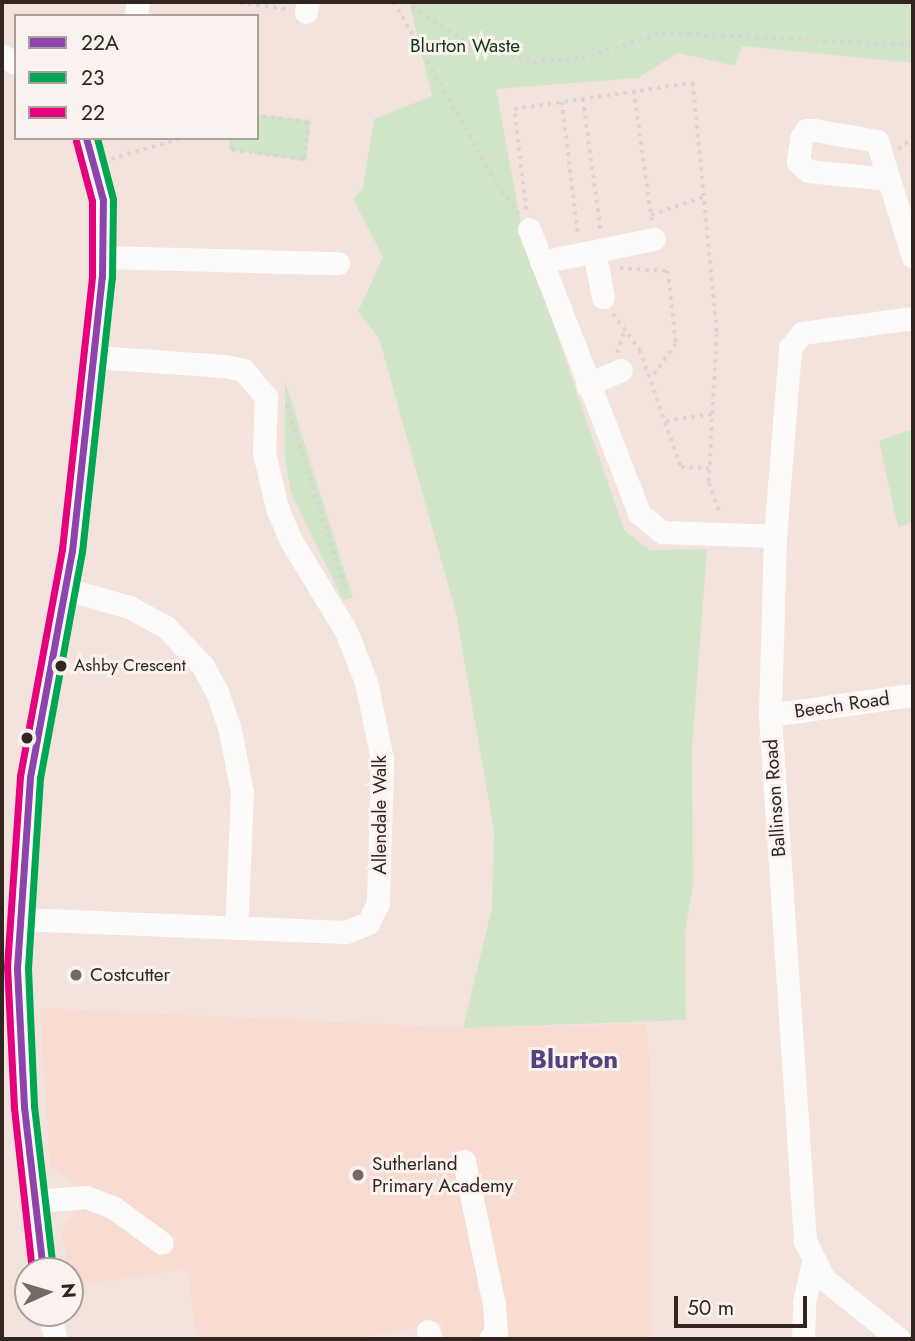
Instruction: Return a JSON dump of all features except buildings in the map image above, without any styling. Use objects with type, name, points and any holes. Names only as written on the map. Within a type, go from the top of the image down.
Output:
[{"type":"street","points":[[41,1257],[9,968],[20,919],[30,777],[66,589],[94,357],[102,257],[103,200],[97,168],[87,140]]},
{"type":"street","points":[[888,179],[913,257]]},
{"type":"street","points":[[529,229],[587,385],[639,513],[654,528],[674,533],[775,536]]},
{"type":"street","points":[[541,262],[594,256],[654,239]]},
{"type":"street","points":[[594,256],[603,297]]},
{"type":"street","points":[[102,257],[338,263]]},
{"type":"street","name":"Ballinson Road","points":[[899,1339],[824,1279],[813,1262],[805,1241],[770,715],[775,536],[793,341],[802,333],[913,318]]},
{"type":"street","points":[[94,357],[225,366],[243,370],[258,382]]},
{"type":"street","points":[[587,385],[622,360]]},
{"type":"street","name":"Allendale Walk","points":[[20,919],[236,928],[358,929],[368,923],[378,903],[382,759],[366,682],[345,631],[291,541],[277,508],[264,453],[266,397],[258,382]]},
{"type":"street","points":[[66,589],[129,607],[166,626],[203,666],[217,692],[230,730],[242,793],[236,928]]},
{"type":"street","name":"Beech Road","points":[[770,715],[913,695]]},
{"type":"street","points":[[464,1161],[494,1304],[496,1332],[490,1339]]},
{"type":"street","points":[[34,1201],[86,1197],[114,1208],[162,1243]]},
{"type":"street","points":[[803,1339],[804,1302],[813,1262]]},
{"type":"path","points":[[231,2],[307,7]]},
{"type":"path","points":[[394,2],[497,184],[529,229]]},
{"type":"path","points":[[405,2],[469,44],[533,62],[582,58],[662,33],[913,45]]},
{"type":"path","points":[[634,91],[654,239]]},
{"type":"path","points":[[583,99],[594,256]]},
{"type":"path","points":[[562,102],[594,256]]},
{"type":"path","points":[[233,140],[232,150],[304,159],[309,122],[259,116]]},
{"type":"path","points":[[97,168],[115,156],[175,140]]},
{"type":"path","points":[[651,215],[705,196]]},
{"type":"path","points":[[594,256],[668,271],[676,344],[652,379]]},
{"type":"path","points":[[603,297],[622,360],[640,350],[681,467],[709,468]]},
{"type":"path","points":[[258,382],[283,393],[349,600]]},
{"type":"path","points":[[666,421],[712,414]]},
{"type":"shaded area","name":"Sutherland Primary Academy","points":[[40,1008],[463,1028],[646,1024],[652,1095],[652,1339],[444,1339],[442,1322],[355,1339],[197,1339],[187,1269],[84,1285],[84,1257],[66,1257],[62,1230],[80,1207],[76,1184],[50,1166]]},
{"type":"green space","name":"Blurton Waste","points":[[409,2],[913,2],[913,63],[742,46],[735,66],[678,53],[638,78],[496,89],[523,235],[624,530],[650,550],[707,549],[692,748],[693,887],[685,930],[686,1020],[463,1028],[492,908],[494,831],[456,613],[379,338],[358,312],[383,257],[353,199],[363,188],[374,119],[432,96]]},
{"type":"green space","points":[[259,114],[311,121],[306,161],[229,150],[230,140],[259,140]]},
{"type":"green space","points":[[285,381],[353,598],[343,600],[291,493],[285,461]]},
{"type":"green space","points":[[913,429],[913,521],[898,528],[879,441]]},
{"type":"transit line","name":"22A","points":[[41,1257],[24,1107],[17,968],[30,777],[72,551],[102,277],[103,200],[87,140]]},
{"type":"transit line","name":"23","points":[[51,1257],[34,1106],[28,968],[40,778],[82,552],[112,278],[113,199],[98,140]]},
{"type":"transit line","name":"22","points":[[30,1257],[14,1108],[7,967],[20,776],[62,549],[92,276],[92,201],[76,141]]},
{"type":"place","name":"Ashby Crescent","points":[[61,666]]},
{"type":"place","name":"Costcutter","points":[[76,975]]},
{"type":"place","name":"Sutherland Primary Academy","points":[[358,1175]]},
{"type":"district","name":"Blurton","points":[[574,1060]]}]
